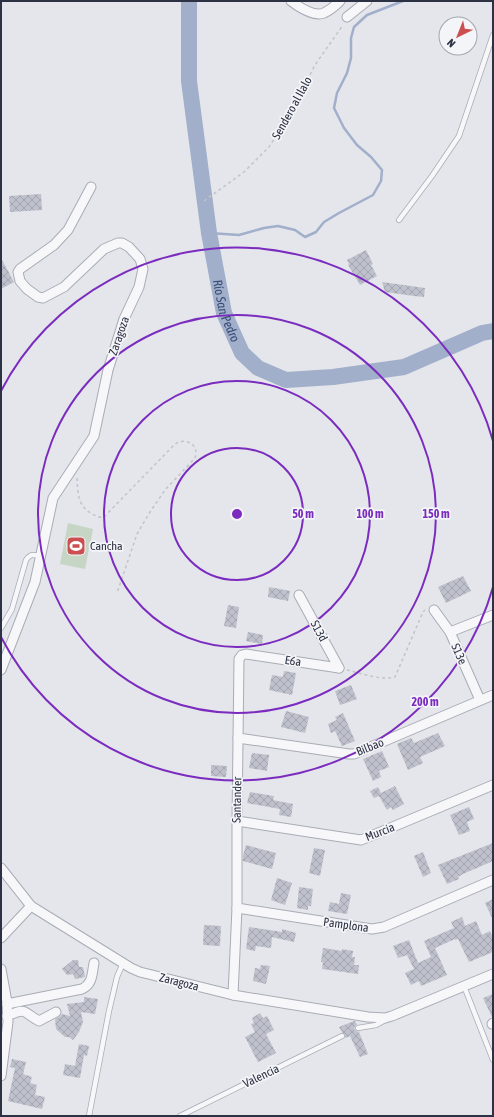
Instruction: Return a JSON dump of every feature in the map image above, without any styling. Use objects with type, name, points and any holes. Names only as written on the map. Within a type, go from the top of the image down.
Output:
[{"type":"street","points":[[292,1],[314,13],[323,13],[340,1]]},
{"type":"street","points":[[347,20],[367,1]]},
{"type":"street","name":"Zaragoza","points":[[1,670],[35,582],[53,498],[94,436],[108,370],[124,319],[139,287],[143,269],[140,259],[129,247],[122,243],[118,243],[104,249],[64,288],[43,298],[38,297],[27,289],[20,281],[18,272],[20,269],[54,245],[68,230],[91,187]]},
{"type":"street","name":"S13d","points":[[299,595],[339,668]]},
{"type":"street","name":"S13e","points":[[434,610],[450,632],[480,700]]},
{"type":"street","points":[[450,632],[493,614]]},
{"type":"street","name":"E6a","points":[[246,654],[339,668]]},
{"type":"street","name":"Santander","points":[[233,995],[237,908],[236,821],[239,659],[242,655],[246,654]]},
{"type":"street","name":"Bilbao","points":[[238,738],[354,754],[493,695]]},
{"type":"street","name":"Murcia","points":[[236,821],[361,840],[493,785]]},
{"type":"street","name":"Zaragoza","points":[[1,868],[31,906],[140,972],[233,995],[374,1018],[385,1018],[392,1016]]},
{"type":"street","name":"Pamplona","points":[[237,908],[372,929],[384,927],[493,880]]},
{"type":"street","points":[[1,938],[31,906]]},
{"type":"street","points":[[7,1004],[82,989],[91,981],[94,963]]},
{"type":"street","points":[[1,969],[7,1004],[1,1076]]},
{"type":"street","points":[[392,1016],[493,974]]},
{"type":"street","points":[[7,1016],[23,1011],[39,1021],[56,1012]]},
{"type":"lane","points":[[399,220],[432,176],[458,136],[493,36]]},
{"type":"lane","points":[[1,628],[12,609],[26,560],[32,555],[41,556]]},
{"type":"lane","points":[[90,1116],[109,1011],[117,977],[123,963]]},
{"type":"lane","points":[[464,986],[493,1060]]},
{"type":"lane","points":[[358,1028],[376,1025],[392,1016]]},
{"type":"lane","name":"Valencia","points":[[180,1116],[342,1036]]},
{"type":"path","name":"Sendero al Ilalo","points":[[204,201],[244,172],[269,147],[288,118],[315,65],[347,20]]},
{"type":"path","points":[[75,465],[79,499],[87,511],[101,518],[106,516],[173,446],[179,442],[188,442],[195,447],[197,453],[195,458],[165,490],[137,534],[117,593]]},
{"type":"path","points":[[339,668],[377,677],[395,677],[423,612],[427,609],[434,610]]},
{"type":"green space","name":"Cancha","points":[[68,523],[93,529],[85,569],[60,564]]},
{"type":"building","points":[[41,194],[42,210],[10,212],[9,196]]},
{"type":"building","points":[[366,250],[373,264],[371,265],[377,276],[360,285],[348,265],[347,260]]},
{"type":"building","points":[[1,258],[14,282],[1,289]]},
{"type":"building","points":[[382,282],[425,288],[424,297],[385,292]]},
{"type":"building","points":[[463,576],[471,591],[446,603],[438,587]]},
{"type":"building","points":[[269,587],[290,591],[288,601],[268,597]]},
{"type":"building","points":[[228,605],[239,607],[236,628],[224,626]]},
{"type":"building","points":[[248,632],[263,635],[262,644],[246,641]]},
{"type":"building","points":[[284,671],[296,673],[292,695],[269,690],[272,675],[283,677]]},
{"type":"building","points":[[351,685],[357,699],[340,705],[335,691]]},
{"type":"building","points":[[286,711],[309,717],[305,733],[281,727]]},
{"type":"building","points":[[343,713],[355,741],[342,746],[335,731],[331,733],[328,724],[337,720],[335,717]]},
{"type":"building","points":[[438,733],[445,746],[420,757],[423,763],[408,770],[397,744],[411,738],[414,743]]},
{"type":"building","points":[[382,751],[389,767],[379,771],[381,777],[373,781],[363,759]]},
{"type":"building","points":[[252,753],[269,755],[267,771],[249,768]]},
{"type":"building","points":[[211,765],[227,766],[226,777],[211,776]]},
{"type":"building","points":[[395,786],[404,804],[393,810],[391,807],[387,810],[379,796],[374,798],[370,791],[378,787],[381,793]]},
{"type":"building","points":[[250,792],[274,796],[273,800],[293,804],[291,817],[279,815],[280,809],[247,803]]},
{"type":"building","points":[[469,807],[474,819],[467,822],[470,831],[459,835],[450,815]]},
{"type":"building","points":[[493,843],[493,861],[463,874],[458,877],[459,879],[447,884],[438,865]]},
{"type":"building","points":[[246,845],[276,853],[272,869],[243,861]]},
{"type":"building","points":[[314,848],[325,850],[320,876],[309,873]]},
{"type":"building","points":[[423,852],[431,873],[423,877],[414,856]]},
{"type":"building","points":[[277,878],[292,883],[285,905],[271,900]]},
{"type":"building","points":[[299,887],[313,889],[311,906],[308,906],[308,910],[297,908]]},
{"type":"building","points":[[341,893],[351,895],[347,914],[328,911],[330,902],[339,904]]},
{"type":"building","points":[[493,899],[493,920],[485,903]]},
{"type":"building","points":[[462,917],[465,926],[476,921],[482,935],[490,931],[493,938],[493,952],[469,962],[458,939],[455,939],[435,948],[447,975],[421,986],[419,981],[411,985],[405,973],[414,969],[407,955],[398,958],[393,946],[409,940],[418,963],[431,957],[424,941],[454,928],[451,922]]},
{"type":"building","points":[[204,925],[221,926],[220,946],[203,945]]},
{"type":"building","points":[[249,927],[282,932],[282,929],[296,933],[294,942],[272,937],[271,948],[256,946],[255,951],[246,949]]},
{"type":"building","points":[[323,948],[353,951],[352,957],[355,957],[354,965],[359,965],[358,974],[322,969],[323,962],[321,962]]},
{"type":"building","points":[[73,960],[78,960],[79,967],[83,967],[85,977],[75,979],[73,974],[67,975],[62,969]]},
{"type":"building","points":[[261,965],[270,966],[266,984],[253,981],[255,968],[260,969]]},
{"type":"building","points":[[493,994],[493,1017],[492,1017],[483,998]]},
{"type":"building","points":[[84,997],[98,999],[95,1014],[81,1012],[83,1022],[79,1032],[73,1040],[69,1037],[65,1037],[56,1029],[55,1019],[62,1014],[70,1016],[67,1004],[84,1002]]},
{"type":"building","points":[[260,1013],[263,1018],[267,1016],[274,1030],[266,1034],[276,1053],[258,1062],[245,1037],[255,1032],[251,1024],[254,1023],[252,1018]]},
{"type":"building","points":[[354,1021],[357,1025],[354,1029],[360,1032],[368,1054],[360,1057],[350,1036],[345,1038],[345,1035],[339,1027]]},
{"type":"building","points":[[79,1044],[89,1046],[87,1056],[84,1055],[80,1078],[63,1075],[65,1064],[75,1066]]},
{"type":"building","points":[[12,1059],[26,1062],[23,1074],[32,1077],[30,1083],[37,1085],[35,1095],[45,1097],[42,1109],[8,1101],[15,1068],[10,1067]]},
{"type":"waterway","name":"Río San Pedro","points":[[189,1],[189,81],[209,233],[224,313],[242,353],[258,368],[286,380],[333,377],[404,367],[482,333],[493,331]]},
{"type":"waterway","points":[[209,233],[239,235],[278,226],[295,230],[305,237],[316,232],[324,222],[373,195],[381,181],[382,170],[371,157],[357,145],[344,128],[334,108],[337,93],[347,73],[351,58],[351,38],[354,27],[367,15],[403,1]]},
{"type":"place","name":"Cancha","points":[[76,546]]}]
